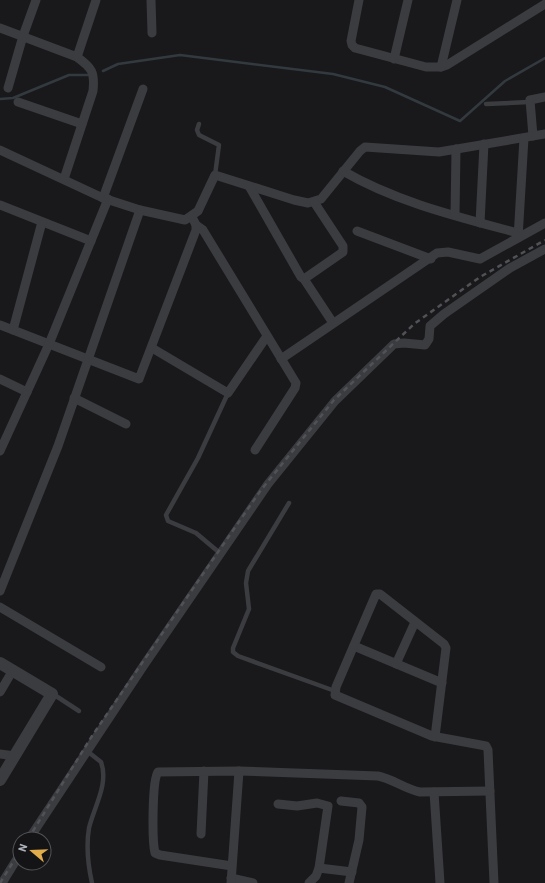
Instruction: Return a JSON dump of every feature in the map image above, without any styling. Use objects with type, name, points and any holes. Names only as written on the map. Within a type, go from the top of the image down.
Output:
[{"type":"street","points":[[8,88],[23,36],[36,0]]},
{"type":"street","points":[[77,57],[96,0]]},
{"type":"street","points":[[151,0],[152,33]]},
{"type":"street","points":[[359,0],[351,41],[352,46],[426,67],[441,67],[545,3]]},
{"type":"street","points":[[394,59],[408,0]]},
{"type":"street","points":[[441,67],[457,0]]},
{"type":"street","points":[[538,0],[545,3]]},
{"type":"street","points":[[0,28],[77,57],[87,64],[95,76],[93,91],[64,180]]},
{"type":"street","points":[[0,450],[49,344],[91,241],[143,89]]},
{"type":"street","points":[[518,236],[528,137],[529,102],[531,99],[545,97]]},
{"type":"street","points":[[18,102],[82,124]]},
{"type":"street","points":[[0,325],[88,361],[139,379],[196,230],[194,221],[214,175],[294,200],[314,202],[321,199],[343,171],[365,147],[439,152],[545,134]]},
{"type":"street","points":[[480,223],[484,144]]},
{"type":"street","points":[[455,215],[456,149]]},
{"type":"street","points":[[0,150],[106,198],[140,210],[194,221],[203,230],[296,385],[255,450]]},
{"type":"street","points":[[343,171],[358,180],[392,194],[518,236]]},
{"type":"street","points":[[249,186],[301,277],[304,279],[333,323]]},
{"type":"street","points":[[304,279],[344,249],[314,202]]},
{"type":"street","points":[[0,205],[91,241]]},
{"type":"street","points":[[0,591],[58,446],[140,210]]},
{"type":"street","points":[[13,330],[42,222]]},
{"type":"street","points":[[281,359],[438,253],[443,252],[480,259],[518,236],[545,223]]},
{"type":"street","points":[[357,230],[431,258]]},
{"type":"street","points":[[34,831],[268,484],[335,401],[394,344],[404,342],[425,345],[428,339],[430,326],[444,314],[510,268],[545,249]]},
{"type":"street","points":[[152,348],[228,393],[267,336]]},
{"type":"street","points":[[0,379],[27,392]]},
{"type":"street","points":[[74,398],[126,424]]},
{"type":"street","points":[[435,737],[446,648],[444,644],[380,594],[376,594],[335,691],[335,695],[338,698],[435,737],[486,746],[488,750],[494,883]]},
{"type":"street","points":[[0,606],[101,667]]},
{"type":"street","points":[[396,664],[415,622]]},
{"type":"street","points":[[354,646],[442,684]]},
{"type":"street","points":[[0,663],[52,694],[0,780]]},
{"type":"street","points":[[0,692],[12,670]]},
{"type":"street","points":[[0,754],[15,756]]},
{"type":"street","points":[[232,866],[155,853],[154,799],[156,774],[158,772],[239,771],[378,776],[384,777],[409,790],[434,792],[490,791]]},
{"type":"street","points":[[239,771],[231,881],[253,883]]},
{"type":"street","points":[[201,834],[204,772]]},
{"type":"street","points":[[434,792],[440,883]]},
{"type":"street","points":[[341,801],[359,803],[362,807],[359,840],[349,883]]},
{"type":"street","points":[[278,804],[297,806],[317,803],[328,806],[319,868],[316,876],[309,883]]},
{"type":"street","points":[[2,883],[12,867]]},
{"type":"street","points":[[319,868],[352,872]]},
{"type":"lane","points":[[486,104],[529,102]]},
{"type":"lane","points":[[199,124],[197,130],[198,135],[216,142],[219,146],[214,175]]},
{"type":"lane","points":[[220,554],[196,533],[168,521],[166,515],[198,458],[228,393]]},
{"type":"lane","points":[[288,503],[248,571],[246,583],[248,609],[233,652],[238,656],[335,691]]},
{"type":"lane","points":[[52,694],[79,711]]},
{"type":"lane","points":[[87,752],[101,762],[104,777],[89,827],[87,855],[92,883]]},
{"type":"waterway","points":[[103,71],[118,64],[180,55],[333,74],[385,87],[460,121],[505,81],[545,58]]},
{"type":"waterway","points":[[0,99],[13,98],[69,75],[88,75]]},
{"type":"railway","points":[[33,831],[92,736],[261,490],[334,400],[414,324],[480,277],[545,240]]},
{"type":"railway","points":[[0,883],[12,864]]}]
